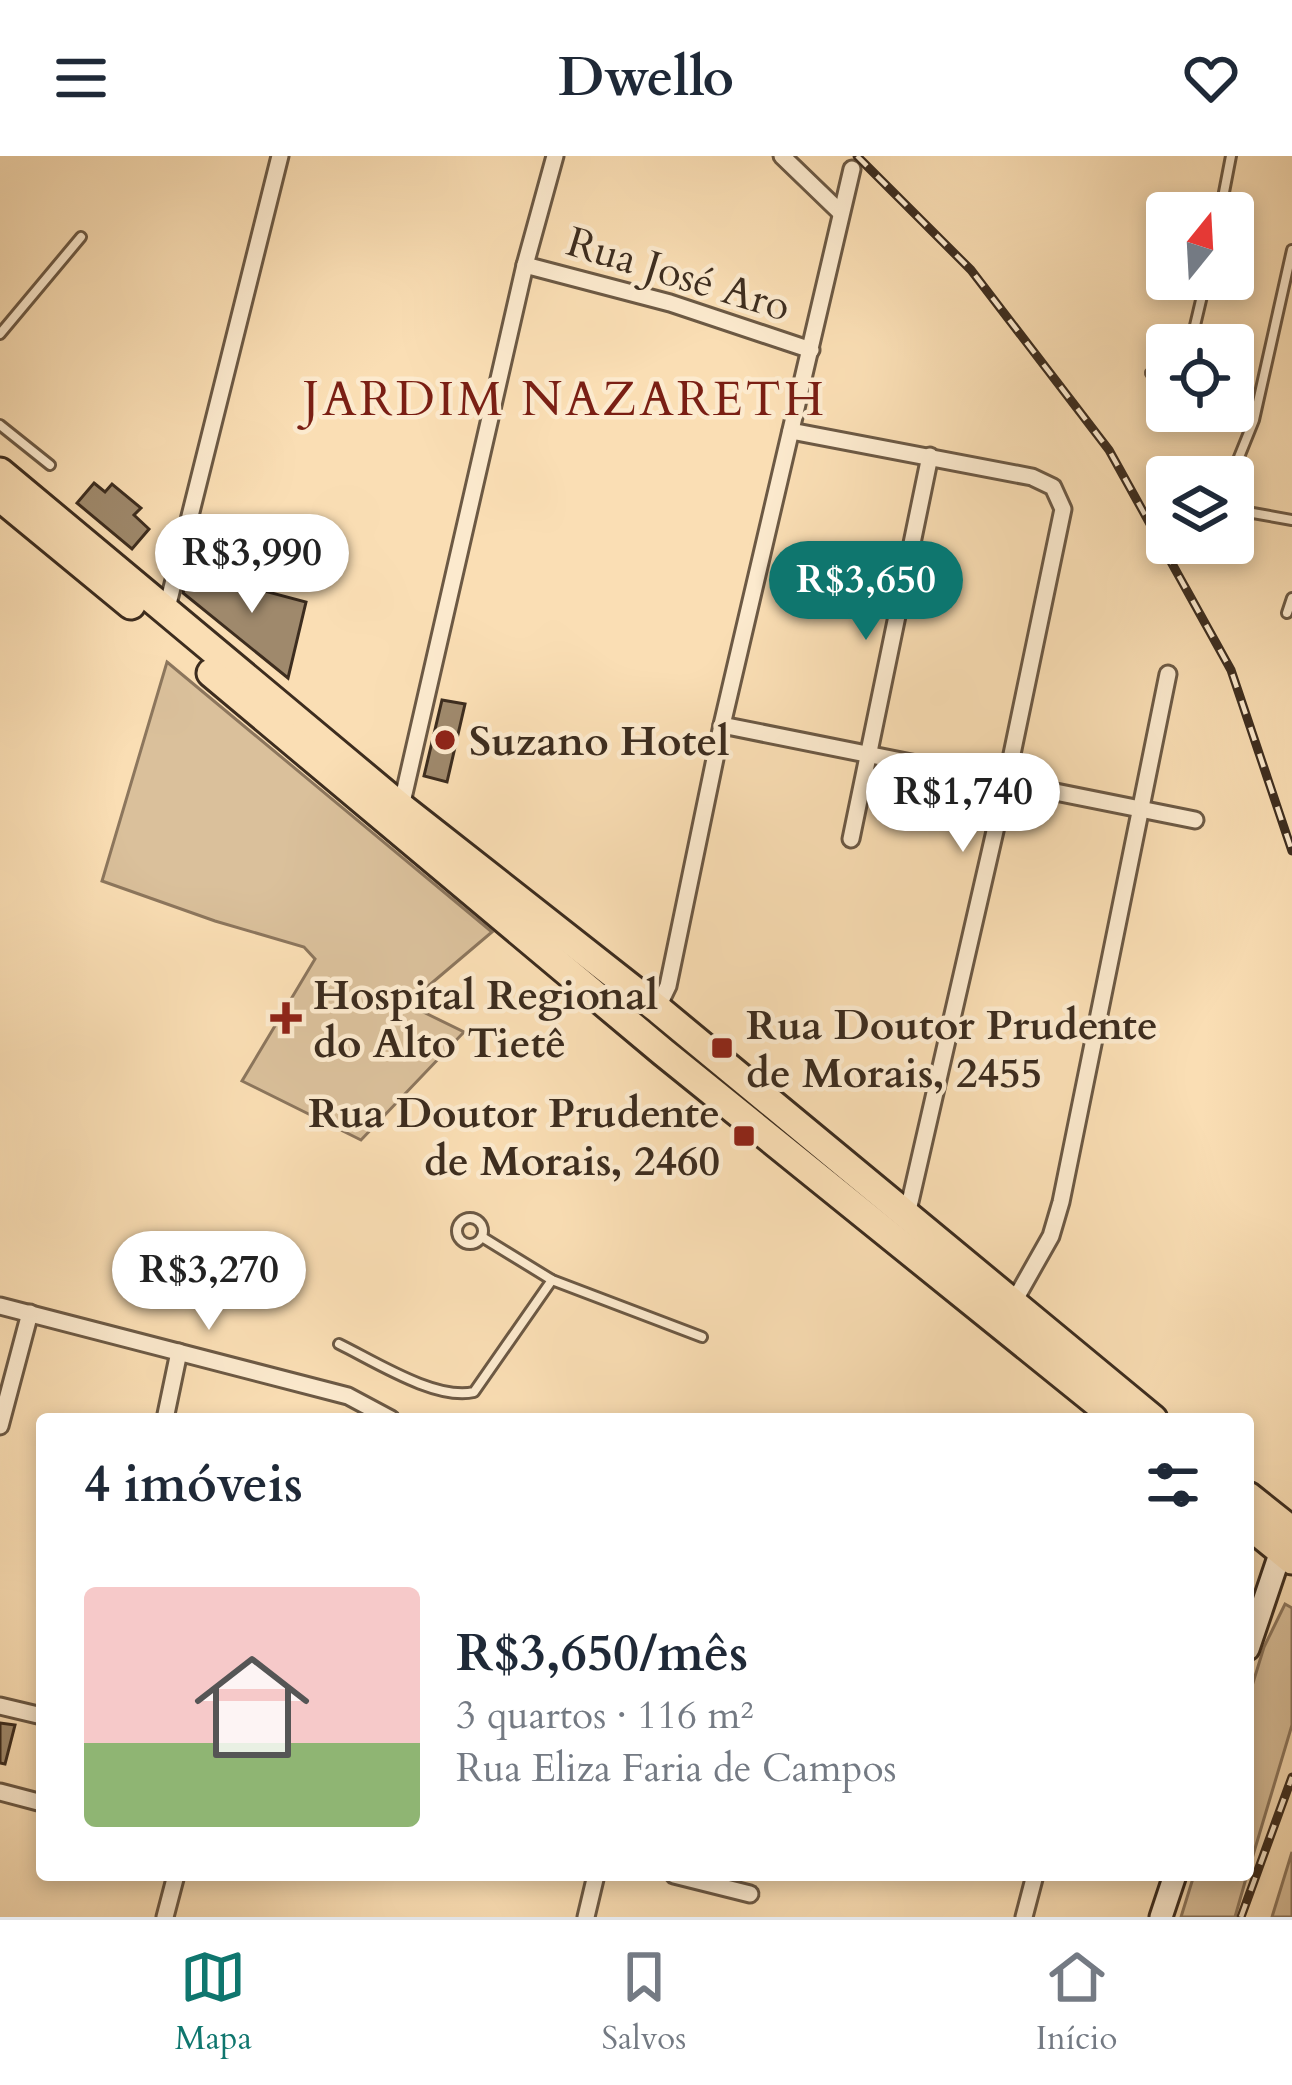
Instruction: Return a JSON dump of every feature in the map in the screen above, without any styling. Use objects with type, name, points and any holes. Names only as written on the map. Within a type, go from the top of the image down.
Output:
[{"type":"highway","points":[[0,472],[401,807],[1110,1413]]},
{"type":"highway","points":[[0,497],[476,898],[648,1019],[907,1215],[1146,1413]]},
{"type":"highway","points":[[1254,1504],[1288,1547]]},
{"type":"highway","points":[[1254,1528],[1288,1547]]},
{"type":"street","points":[[166,612],[280,156]]},
{"type":"street","points":[[401,807],[525,265],[556,156]]},
{"type":"street","points":[[782,156],[841,212]]},
{"type":"street","points":[[648,1019],[668,986],[722,725],[852,170]]},
{"type":"street","name":"Rua José Aro","points":[[525,265],[670,303],[812,350]]},
{"type":"street","points":[[791,431],[1032,477],[1053,487],[1063,509],[907,1215]]},
{"type":"street","points":[[851,839],[930,456]]},
{"type":"street","points":[[1012,1305],[1051,1236],[1061,1202],[1168,674]]},
{"type":"street","points":[[722,725],[1195,820]]},
{"type":"street","points":[[0,1306],[348,1396],[380,1413]]},
{"type":"street","points":[[0,1426],[30,1313]]},
{"type":"street","points":[[166,1413],[179,1352]]},
{"type":"street","points":[[1254,1614],[1288,1547]]},
{"type":"street","points":[[0,1706],[36,1715]]},
{"type":"street","points":[[0,1792],[36,1801]]},
{"type":"street","points":[[165,1917],[174,1881]]},
{"type":"street","points":[[586,1917],[595,1881]]},
{"type":"street","points":[[698,1881],[750,1894]]},
{"type":"street","points":[[1024,1917],[1033,1881]]},
{"type":"street","points":[[1161,1917],[1173,1881]]},
{"type":"lane","points":[[1224,192],[1232,156]]},
{"type":"lane","points":[[0,334],[81,237]]},
{"type":"lane","points":[[1240,456],[1255,420],[1292,250]]},
{"type":"lane","points":[[0,425],[50,465]]},
{"type":"lane","points":[[1254,513],[1292,520]]},
{"type":"lane","points":[[1287,613],[1292,598]]},
{"type":"lane","points":[[482,1237],[552,1280],[702,1337]]},
{"type":"lane","points":[[339,1345],[428,1386],[458,1394],[474,1391],[552,1280]]},
{"type":"shaded area","points":[[167,662],[492,932],[407,1004],[464,1032],[361,1140],[242,1081],[315,959],[304,947],[102,881]]},
{"type":"shaded area","points":[[1285,1604],[1292,1608],[1292,1725],[1254,1852],[1254,1680]]},
{"type":"shaded area","points":[[1292,1852],[1292,1917],[1272,1917]]},
{"type":"shaded area","points":[[1192,1881],[1245,1881],[1235,1917],[1181,1917]]},
{"type":"building","points":[[94,483],[105,492],[112,484],[141,508],[134,515],[149,529],[132,549],[77,503]]},
{"type":"building","points":[[189,571],[306,602],[288,678],[183,593]]},
{"type":"building","name":"Suzano Hotel","points":[[442,700],[465,704],[447,782],[424,776]]},
{"type":"building","points":[[0,1723],[15,1725],[5,1764],[0,1763]]},
{"type":"railway","points":[[857,156],[971,270],[1109,450],[1231,670],[1292,851]]},
{"type":"railway","points":[[1241,1917],[1292,1777]]},
{"type":"place","name":"Suzano Hotel","points":[[445,740]]},
{"type":"place","name":"Hospital Regional do Alto Tietê","points":[[286,1018]]},
{"type":"place","name":"Rua Doutor Prudente de Morais, 2455","points":[[722,1048]]},
{"type":"place","name":"Rua Doutor Prudente de Morais, 2460","points":[[744,1136]]},
{"type":"district","name":"JARDIM NAZARETH","points":[[565,398]]}]
